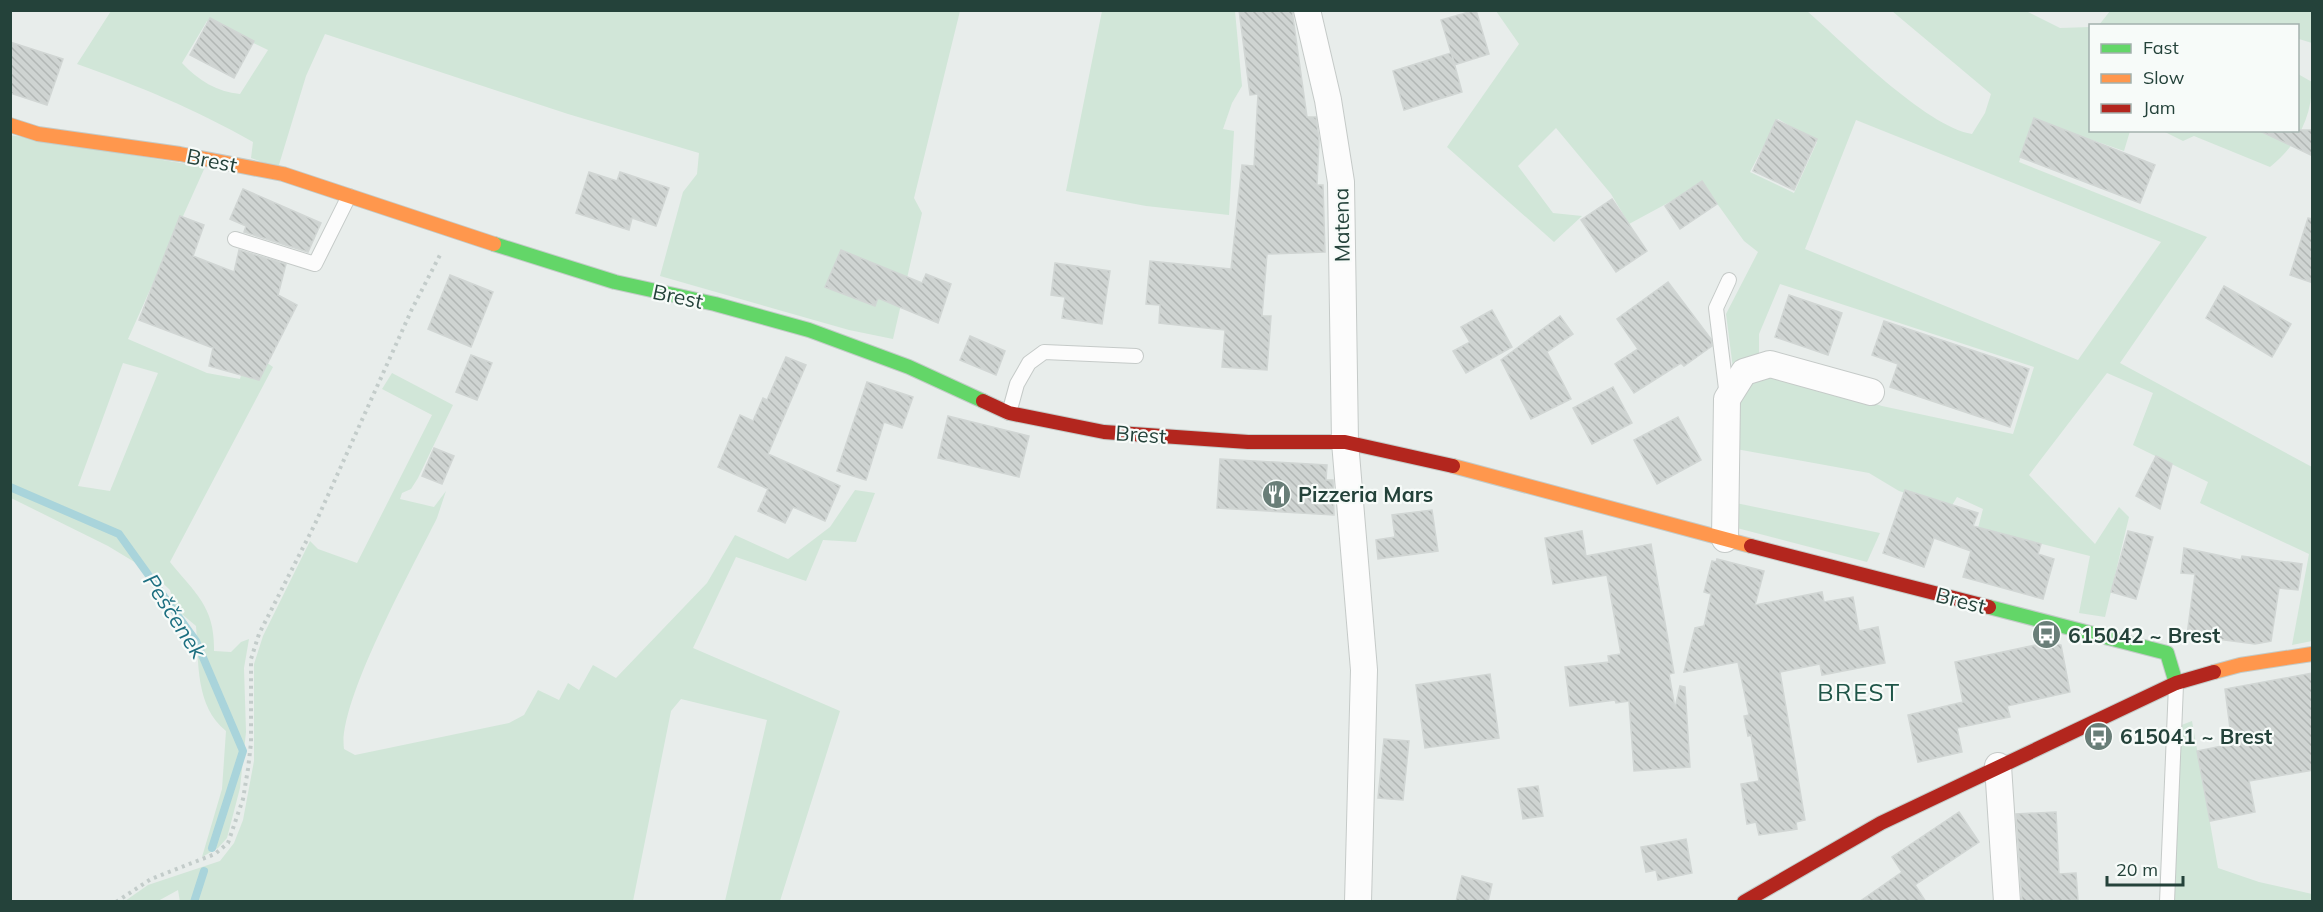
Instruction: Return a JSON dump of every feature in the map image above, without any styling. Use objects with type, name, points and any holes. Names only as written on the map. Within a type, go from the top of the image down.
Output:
[{"type":"street","name":"Matena","points":[[1307,10],[1328,100],[1341,182],[1345,442]]},
{"type":"street","name":"Brest","points":[[10,125],[38,134],[180,154],[283,174],[464,235],[615,282],[715,304],[809,330],[909,367],[1009,412],[1104,432],[1248,442],[1345,442],[1493,476],[2167,654],[2176,683]]},
{"type":"street","points":[[1725,539],[1727,399],[1744,372],[1770,364],[1870,392]]},
{"type":"street","points":[[1345,442],[1364,670],[1358,902]]},
{"type":"street","points":[[1744,902],[1881,823],[2176,683],[2240,665],[2313,654]]},
{"type":"street","points":[[1998,766],[2007,902]]},
{"type":"lane","points":[[235,238],[315,264],[350,196]]},
{"type":"lane","points":[[1727,399],[1716,308],[1729,280]]},
{"type":"lane","points":[[1009,412],[1017,384],[1029,363],[1044,352],[1136,356]]},
{"type":"lane","points":[[2167,902],[2176,683]]},
{"type":"path","points":[[116,902],[151,879],[216,854],[228,843],[238,817],[248,769],[251,743],[250,659],[259,634],[315,524],[427,276],[443,252],[464,235]]},
{"type":"green space","points":[[111,11],[960,11],[914,198],[922,213],[893,339],[849,330],[660,276],[683,192],[697,174],[699,153],[568,114],[325,34],[306,76],[278,168],[251,158],[253,142],[231,130],[166,99],[77,64]],"holes":[[[207,21],[268,50],[240,94],[223,91],[208,84],[182,63]]]},
{"type":"green space","points":[[1102,11],[1235,11],[1242,86],[1232,103],[1223,129],[1234,131],[1229,215],[1146,206],[1066,191]]},
{"type":"green space","points":[[1496,11],[1807,11],[1909,100],[1953,128],[1972,134],[1985,113],[1991,94],[1892,11],[2026,11],[2060,28],[2089,27],[2089,132],[2130,132],[2124,151],[2034,120],[2019,162],[2207,237],[2120,363],[2312,467],[2312,641],[2292,645],[2309,554],[2200,503],[2208,482],[2133,445],[2153,393],[2107,373],[2029,475],[2095,544],[2119,507],[2129,517],[2105,617],[2079,613],[2090,556],[1978,528],[1983,509],[1957,497],[1951,507],[1899,491],[1869,473],[1736,449],[1737,400],[1744,384],[1768,370],[1882,406],[2013,434],[2034,367],[1780,284],[1759,334],[1759,356],[1734,376],[1726,314],[1758,252],[1744,241],[1703,184],[1629,224],[1611,194],[1556,128],[1518,166],[1553,213],[1582,216],[1554,242],[1447,147],[1519,44]],"holes":[[[1778,119],[1817,142],[1794,193],[1750,172]],[[1856,120],[2161,242],[2078,360],[1805,249]]]},
{"type":"green space","points":[[2110,11],[2312,11],[2312,43],[2299,39],[2299,24],[2100,24]]},
{"type":"green space","points":[[2299,75],[2312,82],[2309,107],[2302,129],[2288,149],[2270,167],[2194,136],[2183,141],[2165,132],[2299,132]]},
{"type":"green space","points":[[10,135],[205,167],[128,339],[207,373],[240,379],[249,346],[273,367],[170,562],[196,593],[207,612],[211,623],[214,651],[231,652],[241,642],[249,639],[244,668],[246,732],[240,788],[227,838],[218,848],[202,857],[222,789],[226,731],[209,709],[200,683],[196,626],[176,609],[170,590],[151,572],[108,546],[11,498]],"holes":[[[123,363],[158,373],[110,491],[78,486]]]},
{"type":"green space","points":[[392,373],[453,405],[418,478],[411,489],[402,493],[400,499],[434,507],[446,491],[437,518],[379,634],[352,700],[345,728],[344,749],[355,755],[509,723],[524,715],[538,690],[559,700],[568,683],[579,690],[593,665],[616,678],[707,583],[735,535],[788,559],[830,527],[855,490],[875,493],[856,542],[823,540],[806,581],[736,557],[693,648],[840,711],[780,901],[725,901],[767,720],[681,699],[671,711],[633,901],[180,902],[178,890],[158,901],[125,901],[148,885],[220,861],[234,843],[243,820],[254,761],[254,664],[263,636],[310,541],[318,549],[357,563],[432,415],[382,389]]},
{"type":"green space","points":[[1736,503],[1880,533],[1867,562],[1737,528]]},
{"type":"green space","points":[[2192,721],[2218,868],[2259,882],[2312,894],[2312,901],[2170,902],[2178,811],[2179,726]]},
{"type":"building","points":[[1239,10],[1292,10],[1307,117],[1316,117],[1319,140],[1317,185],[1323,185],[1325,252],[1267,254],[1262,316],[1271,316],[1267,370],[1222,367],[1225,330],[1159,323],[1160,305],[1146,304],[1150,261],[1231,269],[1242,165],[1254,166],[1258,94],[1250,95]]},
{"type":"building","points":[[1476,10],[1489,54],[1455,65],[1462,92],[1404,110],[1393,71],[1451,53],[1441,20]]},
{"type":"building","points":[[210,18],[254,41],[234,78],[190,55]]},
{"type":"building","points":[[10,42],[63,59],[47,105],[10,93]]},
{"type":"building","points":[[2034,118],[2155,165],[2140,203],[2020,157]]},
{"type":"building","points":[[1776,120],[1817,139],[1794,190],[1753,171]]},
{"type":"building","points":[[2313,130],[2313,156],[2262,132]]},
{"type":"building","points":[[589,172],[617,181],[620,172],[669,188],[656,226],[632,218],[629,230],[576,213]]},
{"type":"building","points":[[1702,181],[1717,204],[1680,229],[1665,206]]},
{"type":"building","points":[[243,189],[321,223],[308,252],[244,232],[246,226],[230,219]]},
{"type":"building","points":[[1612,199],[1647,251],[1616,272],[1581,220]]},
{"type":"building","points":[[180,216],[204,225],[193,256],[234,272],[239,250],[286,264],[278,295],[297,305],[259,380],[209,366],[213,348],[139,320]]},
{"type":"building","points":[[2308,218],[2313,219],[2313,283],[2290,275]]},
{"type":"building","points":[[841,250],[922,283],[926,274],[951,284],[938,323],[878,298],[875,306],[825,287]]},
{"type":"building","points":[[1055,263],[1110,271],[1102,324],[1062,318],[1065,297],[1051,295]]},
{"type":"building","points":[[450,275],[493,292],[471,347],[428,329]]},
{"type":"building","points":[[1668,282],[1711,339],[1712,346],[1684,366],[1681,363],[1634,393],[1615,364],[1638,349],[1617,319]]},
{"type":"building","points":[[2224,286],[2291,324],[2272,357],[2206,318]]},
{"type":"building","points":[[1789,295],[1842,313],[1828,355],[1775,337]]},
{"type":"building","points":[[1492,310],[1512,347],[1466,373],[1453,351],[1470,342],[1461,327]]},
{"type":"building","points":[[1560,316],[1573,334],[1547,352],[1571,399],[1531,419],[1501,360]]},
{"type":"building","points":[[1884,321],[2029,369],[2010,427],[1890,387],[1898,364],[1872,355]]},
{"type":"building","points":[[970,336],[1005,351],[996,375],[960,360]]},
{"type":"building","points":[[471,355],[492,363],[477,400],[456,392]]},
{"type":"building","points":[[786,357],[806,365],[768,454],[840,486],[825,521],[793,507],[785,523],[758,511],[768,489],[718,467],[740,415],[753,421],[763,398],[767,400]]},
{"type":"building","points":[[867,382],[913,397],[902,428],[884,422],[866,480],[837,471]]},
{"type":"building","points":[[1613,387],[1632,423],[1592,444],[1573,408]]},
{"type":"building","points":[[948,416],[1029,436],[1019,477],[938,458]]},
{"type":"building","points":[[1678,417],[1701,460],[1657,484],[1634,440]]},
{"type":"building","points":[[434,448],[454,456],[442,484],[422,476]]},
{"type":"building","points":[[2156,456],[2172,464],[2160,509],[2136,496]]},
{"type":"building","name":"Pizzeria Mars","points":[[1220,459],[1327,465],[1326,480],[1333,480],[1334,515],[1217,508]]},
{"type":"building","points":[[1905,490],[1978,513],[1973,526],[2041,544],[2038,554],[2054,559],[2043,599],[1963,577],[1971,551],[1934,538],[1924,567],[1883,553]]},
{"type":"building","points":[[1432,510],[1438,551],[1378,559],[1376,540],[1395,537],[1392,515]]},
{"type":"building","points":[[1582,531],[1586,556],[1651,544],[1674,673],[1669,674],[1675,708],[1680,686],[1685,687],[1690,767],[1634,771],[1629,701],[1616,703],[1615,700],[1570,706],[1565,667],[1609,662],[1608,656],[1621,654],[1607,575],[1553,584],[1545,538]]},
{"type":"building","points":[[2128,531],[2153,537],[2136,599],[2111,592]]},
{"type":"building","points":[[2184,548],[2241,560],[2242,556],[2302,564],[2298,590],[2279,588],[2271,641],[2255,644],[2187,635],[2195,574],[2181,573]]},
{"type":"building","points":[[1717,559],[1764,571],[1755,605],[1822,592],[1824,602],[1853,597],[1859,631],[1878,627],[1885,663],[1822,675],[1820,664],[1780,672],[1805,820],[1796,822],[1797,829],[1759,835],[1756,822],[1747,824],[1741,784],[1759,781],[1751,735],[1748,736],[1744,716],[1749,715],[1738,662],[1684,672],[1695,628],[1704,626],[1711,594],[1704,592],[1712,561],[1716,562]]},
{"type":"building","points":[[2050,642],[2061,645],[2070,692],[2007,706],[2010,717],[1957,728],[1962,752],[1918,762],[1908,715],[1963,702],[1955,662]]},
{"type":"building","points":[[2313,673],[2313,770],[2249,781],[2255,812],[2210,821],[2197,751],[2232,744],[2225,689]]},
{"type":"building","points":[[1490,674],[1499,738],[1425,748],[1416,685]]},
{"type":"building","points":[[1384,739],[1409,741],[1403,800],[1378,798]]},
{"type":"building","points":[[1538,786],[1543,816],[1523,819],[1518,789]]},
{"type":"building","points":[[1959,812],[1979,842],[1915,885],[1926,902],[1859,902],[1902,872],[1892,857]]},
{"type":"building","points":[[2056,812],[2059,874],[2076,873],[2078,900],[2022,902],[2016,814]]},
{"type":"building","points":[[1686,839],[1692,873],[1658,880],[1656,870],[1646,872],[1641,847]]},
{"type":"building","points":[[1462,876],[1492,884],[1488,902],[1456,902]]},
{"type":"waterway","name":"Peščenek","points":[[10,487],[119,534],[196,641],[243,751],[212,848]]},
{"type":"waterway","name":"Peščenek","points":[[194,902],[204,871]]},
{"type":"traffic: fast","points":[[494,244],[615,282],[715,304],[809,330],[909,367],[983,401]]},
{"type":"traffic: fast","points":[[1989,607],[2167,653],[2176,683]]},
{"type":"traffic: slow","points":[[10,125],[38,134],[180,154],[283,174],[494,244]]},
{"type":"traffic: slow","points":[[1453,466],[1751,546]]},
{"type":"traffic: slow","points":[[2214,672],[2240,665],[2312,654]]},
{"type":"traffic: jam","points":[[983,401],[1009,413],[1104,432],[1248,442],[1345,442],[1453,466]]},
{"type":"traffic: jam","points":[[1751,546],[1989,607]]},
{"type":"traffic: jam","points":[[1744,902],[1881,823],[2176,683],[2214,672]]},
{"type":"place","name":"Pizzeria Mars","points":[[1277,494]]},
{"type":"place","name":"615042 ~ Brest","points":[[2047,635]]},
{"type":"place","name":"615041 ~ Brest","points":[[2099,736]]},
{"type":"district","name":"BREST","points":[[1859,692]]}]
